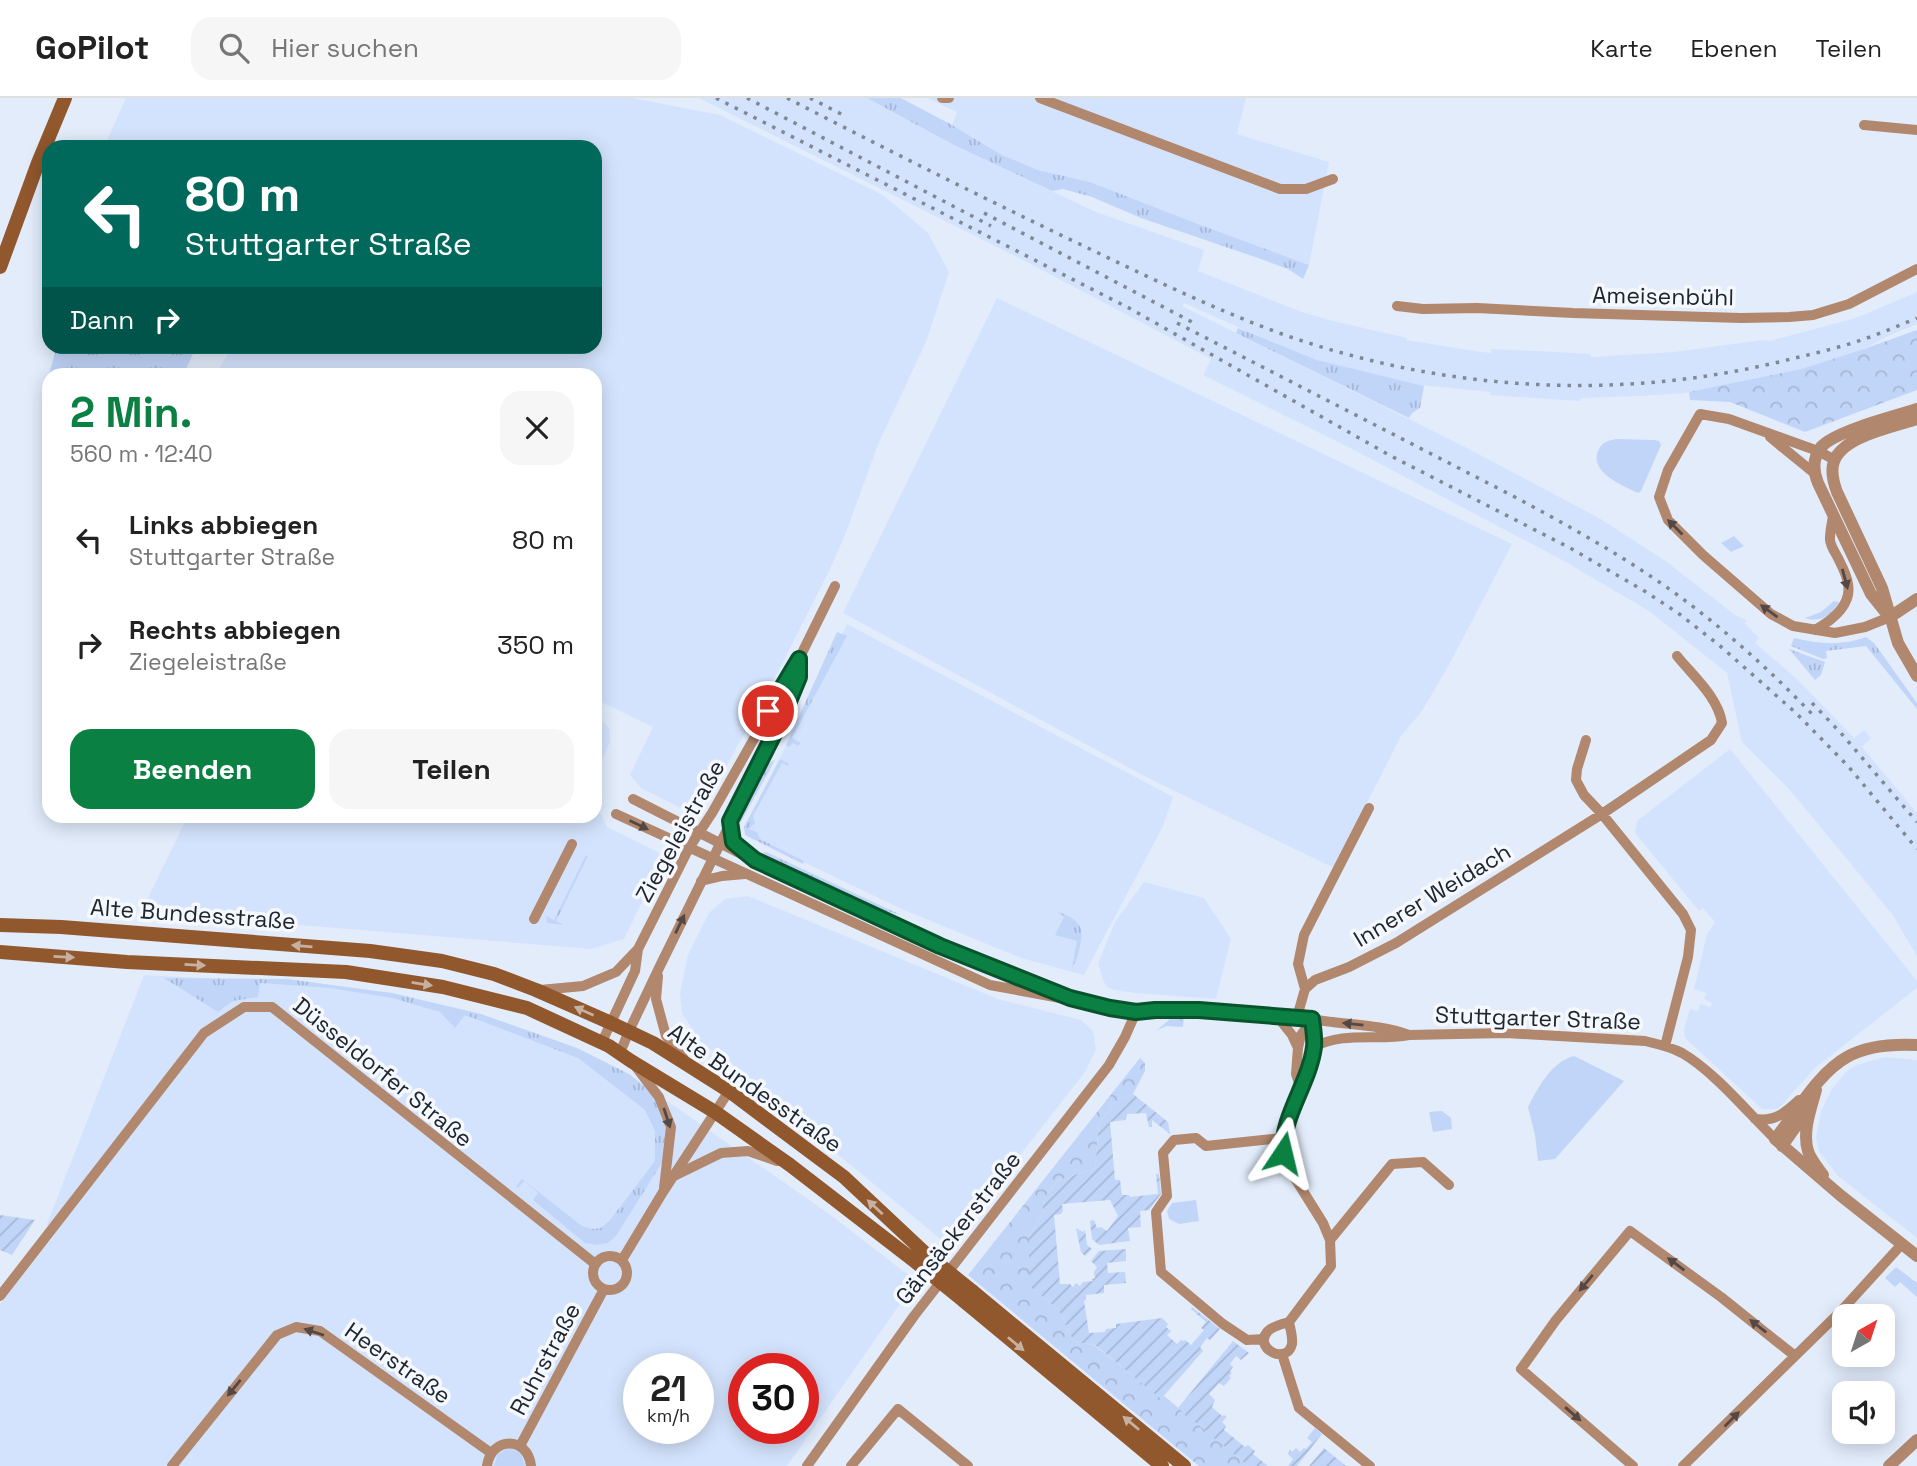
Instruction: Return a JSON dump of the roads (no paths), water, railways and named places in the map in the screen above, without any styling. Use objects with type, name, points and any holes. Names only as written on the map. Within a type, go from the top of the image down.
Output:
[{"type":"main road","points":[[48,140],[65,98]]},
{"type":"main road","points":[[0,267],[42,153]]},
{"type":"main road","name":"Alte Bundesstraße","points":[[0,925],[370,951],[442,961],[494,974],[629,1031],[729,1091],[844,1177],[921,1258]]},
{"type":"main road","name":"Alte Bundesstraße","points":[[0,952],[127,962],[358,974],[443,987],[527,1008],[602,1042],[715,1112],[921,1258]]},
{"type":"main road","points":[[921,1258],[1184,1466]]},
{"type":"main road","points":[[968,1296],[1162,1466]]},
{"type":"street","points":[[942,98],[949,98]]},
{"type":"street","points":[[1040,98],[1280,189],[1306,188],[1334,178]]},
{"type":"street","points":[[1864,125],[1917,130]]},
{"type":"street","name":"Ameisenbühl","points":[[1397,306],[1423,309],[1478,308],[1573,313],[1790,317],[1813,315],[1849,304],[1917,269]]},
{"type":"street","points":[[1890,617],[1871,594],[1814,473],[1814,464],[1818,452],[1827,442],[1851,430],[1917,409]]},
{"type":"street","points":[[1835,460],[1729,419],[1700,414],[1668,470],[1659,497],[1668,520],[1703,555],[1771,614],[1793,626],[1835,633],[1865,627],[1890,617],[1917,600]]},
{"type":"street","points":[[1917,419],[1844,447],[1832,467],[1832,479],[1882,588],[1898,643],[1917,676]]},
{"type":"street","points":[[1764,432],[1814,473]]},
{"type":"street","points":[[1814,630],[1837,615],[1849,590],[1843,568],[1829,540],[1833,516]]},
{"type":"street","name":"Ziegeleistraße","points":[[536,990],[583,986],[616,972],[638,949],[689,848],[799,659],[835,586]]},
{"type":"street","name":"Innerer Weidach","points":[[1305,989],[1315,980],[1349,967],[1396,943],[1602,814],[1711,740],[1722,723],[1720,712],[1715,702],[1677,656]]},
{"type":"street","name":"Ziegeleistraße","points":[[626,1057],[629,1031],[782,718],[799,677],[799,659]]},
{"type":"street","points":[[1586,740],[1576,780],[1584,795],[1602,814]]},
{"type":"street","name":"Stuttgarter Straße","points":[[634,799],[755,860],[940,946],[1070,998]]},
{"type":"street","points":[[1297,1017],[1305,989],[1298,964],[1304,935],[1369,808]]},
{"type":"street","name":"Stuttgarter Straße","points":[[616,814],[990,985],[1136,1012],[1199,1010],[1297,1017],[1392,1029],[1409,1035]]},
{"type":"street","name":"Stuttgarter Straße","points":[[1602,814],[1683,914],[1691,930],[1688,957],[1665,1046]]},
{"type":"street","name":"Stuttgarter Straße","points":[[730,821],[733,842],[755,860]]},
{"type":"street","points":[[534,919],[572,844]]},
{"type":"street","name":"Ziegeleistraße","points":[[701,881],[745,874]]},
{"type":"street","name":"Ziegeleistraße","points":[[602,1042],[635,971],[638,949]]},
{"type":"street","name":"Ziegeleistraße","points":[[659,968],[656,999],[666,1036],[688,1065]]},
{"type":"street","name":"Düsseldorfer Straße","points":[[0,1296],[204,1032],[244,1007],[272,1007],[594,1263]]},
{"type":"street","name":"Gänsäckerstraße","points":[[807,1466],[914,1315],[1110,1065],[1136,1012]]},
{"type":"street","points":[[1277,1016],[1292,1035],[1298,1048]]},
{"type":"street","points":[[1300,1086],[1296,1074],[1298,1048],[1301,1035],[1312,1019]]},
{"type":"street","points":[[1289,1322],[1292,1345],[1282,1354],[1269,1351],[1264,1343],[1266,1334],[1272,1328],[1289,1322],[1331,1266],[1330,1240],[1323,1223],[1287,1167],[1283,1153],[1282,1138],[1314,1047],[1312,1019]]},
{"type":"street","name":"Stuttgarter Straße","points":[[1314,1047],[1325,1041],[1358,1037],[1506,1033],[1646,1041],[1665,1046],[1696,1063],[1779,1143],[1917,1256]]},
{"type":"street","points":[[1754,1119],[1776,1119],[1782,1115],[1847,1057],[1889,1045],[1917,1045]]},
{"type":"street","points":[[626,1057],[659,1097],[671,1127],[663,1192]]},
{"type":"street","points":[[1779,1143],[1818,1083]]},
{"type":"street","name":"Stuttgarter Straße","points":[[1818,1083],[1806,1142],[1808,1151],[1821,1172],[1840,1195]]},
{"type":"street","points":[[622,1260],[729,1091]]},
{"type":"street","name":"Stuttgarter Straße","points":[[1779,1143],[1812,1104]]},
{"type":"street","points":[[1264,1339],[1247,1340],[1223,1324],[1161,1272],[1156,1212],[1167,1196],[1163,1153],[1174,1140],[1196,1138],[1206,1146],[1282,1138]]},
{"type":"street","points":[[676,1175],[721,1153],[747,1151],[790,1165]]},
{"type":"street","points":[[1330,1240],[1392,1164],[1423,1163],[1449,1185]]},
{"type":"street","points":[[1633,1466],[1521,1369],[1556,1320],[1630,1231],[1721,1297],[1795,1356]]},
{"type":"street","points":[[1683,1466],[1841,1311],[1902,1244]]},
{"type":"street","points":[[612,1255],[622,1260],[627,1276],[623,1284],[616,1289],[604,1289],[594,1281],[594,1263],[603,1256],[612,1255]]},
{"type":"street","name":"Ruhrstraße","points":[[520,1446],[604,1289]]},
{"type":"street","name":"Heerstraße","points":[[172,1466],[277,1335],[296,1326],[320,1331],[491,1452]]},
{"type":"street","points":[[1282,1354],[1299,1408],[1370,1466]]},
{"type":"street","points":[[851,1466],[898,1409],[968,1466]]},
{"type":"street","points":[[1889,1466],[1917,1440]]},
{"type":"street","points":[[487,1466],[491,1452],[501,1445],[514,1444],[529,1455],[531,1466]]},
{"type":"railway","points":[[716,98],[1129,308],[1391,456],[1572,549],[1646,592],[1719,645],[1796,713],[1848,766],[1917,849]]},
{"type":"railway","points":[[747,98],[991,226]]},
{"type":"railway","points":[[787,98],[997,204],[1200,301],[1282,334],[1407,368],[1471,379],[1535,384],[1599,385],[1663,381],[1727,373],[1791,359],[1867,338],[1917,318]]},
{"type":"railway","points":[[810,98],[847,117]]},
{"type":"railway","points":[[984,213],[1192,322]]},
{"type":"railway","points":[[1177,323],[1513,496],[1628,562],[1665,586],[1724,631],[1814,716]]},
{"type":"railway","points":[[1812,703],[1917,822]]}]
